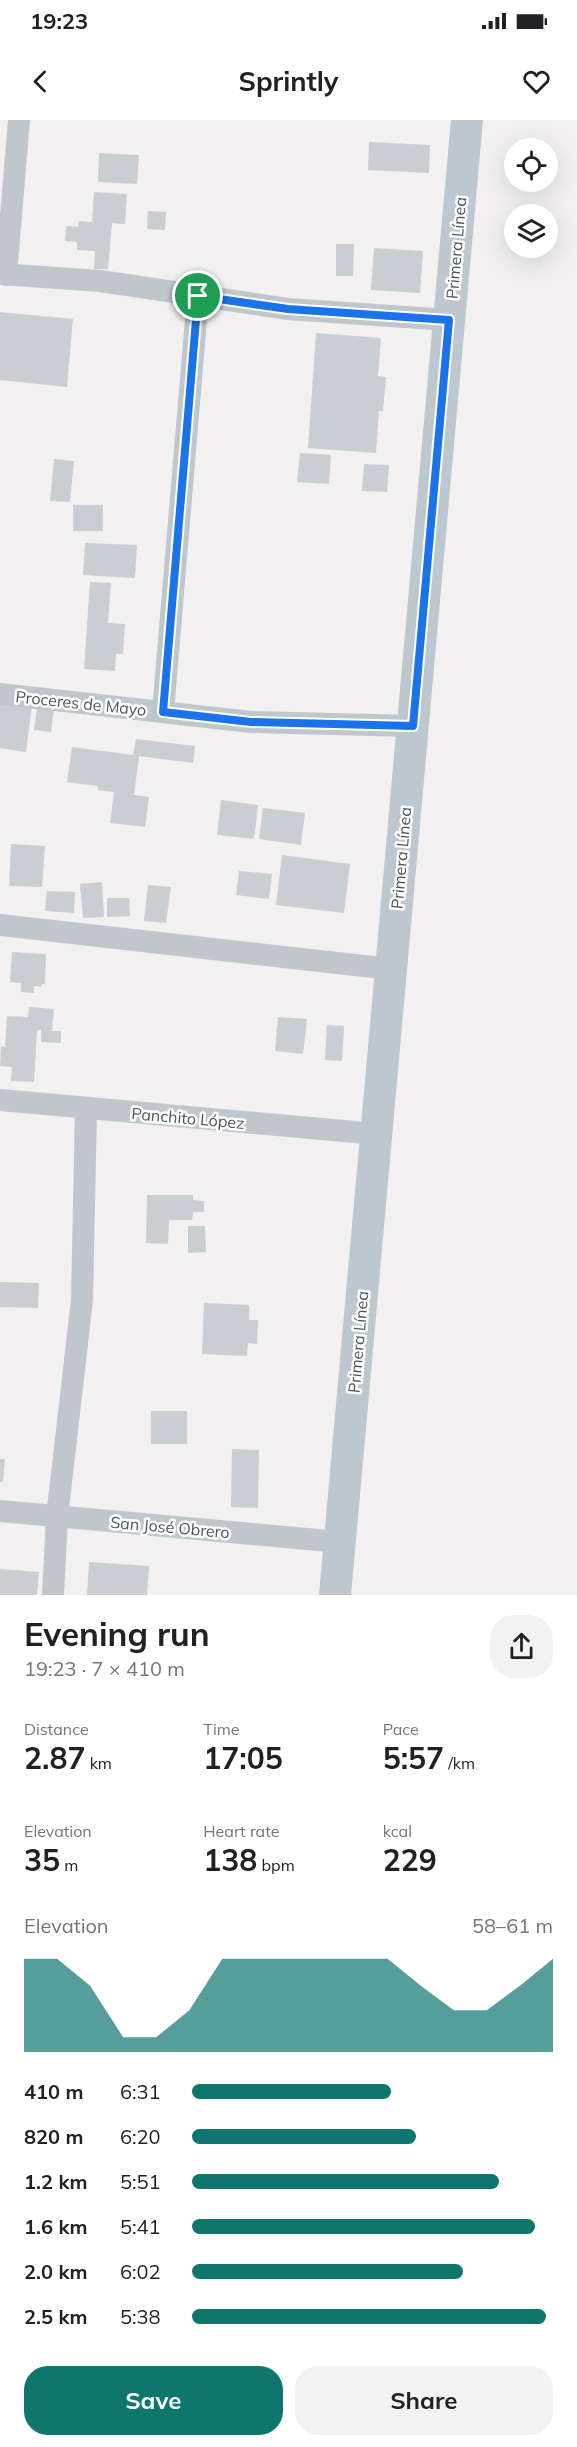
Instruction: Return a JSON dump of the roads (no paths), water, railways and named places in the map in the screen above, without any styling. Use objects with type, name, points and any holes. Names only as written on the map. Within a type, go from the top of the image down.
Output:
[{"type":"street","points":[[19,120],[3,274],[100,281],[288,309],[449,320]]},
{"type":"street","name":"Primera Línea","points":[[335,1595],[467,120]]},
{"type":"street","points":[[163,712],[198,296]]},
{"type":"street","name":"Proceres de Mayo","points":[[0,694],[251,722],[413,726]]},
{"type":"street","points":[[0,925],[391,969]]},
{"type":"street","name":"Panchito López","points":[[0,1100],[376,1134]]},
{"type":"street","points":[[53,1595],[57,1516],[82,1300],[86,1108]]},
{"type":"street","name":"San José Obrero","points":[[0,1511],[340,1542]]}]
